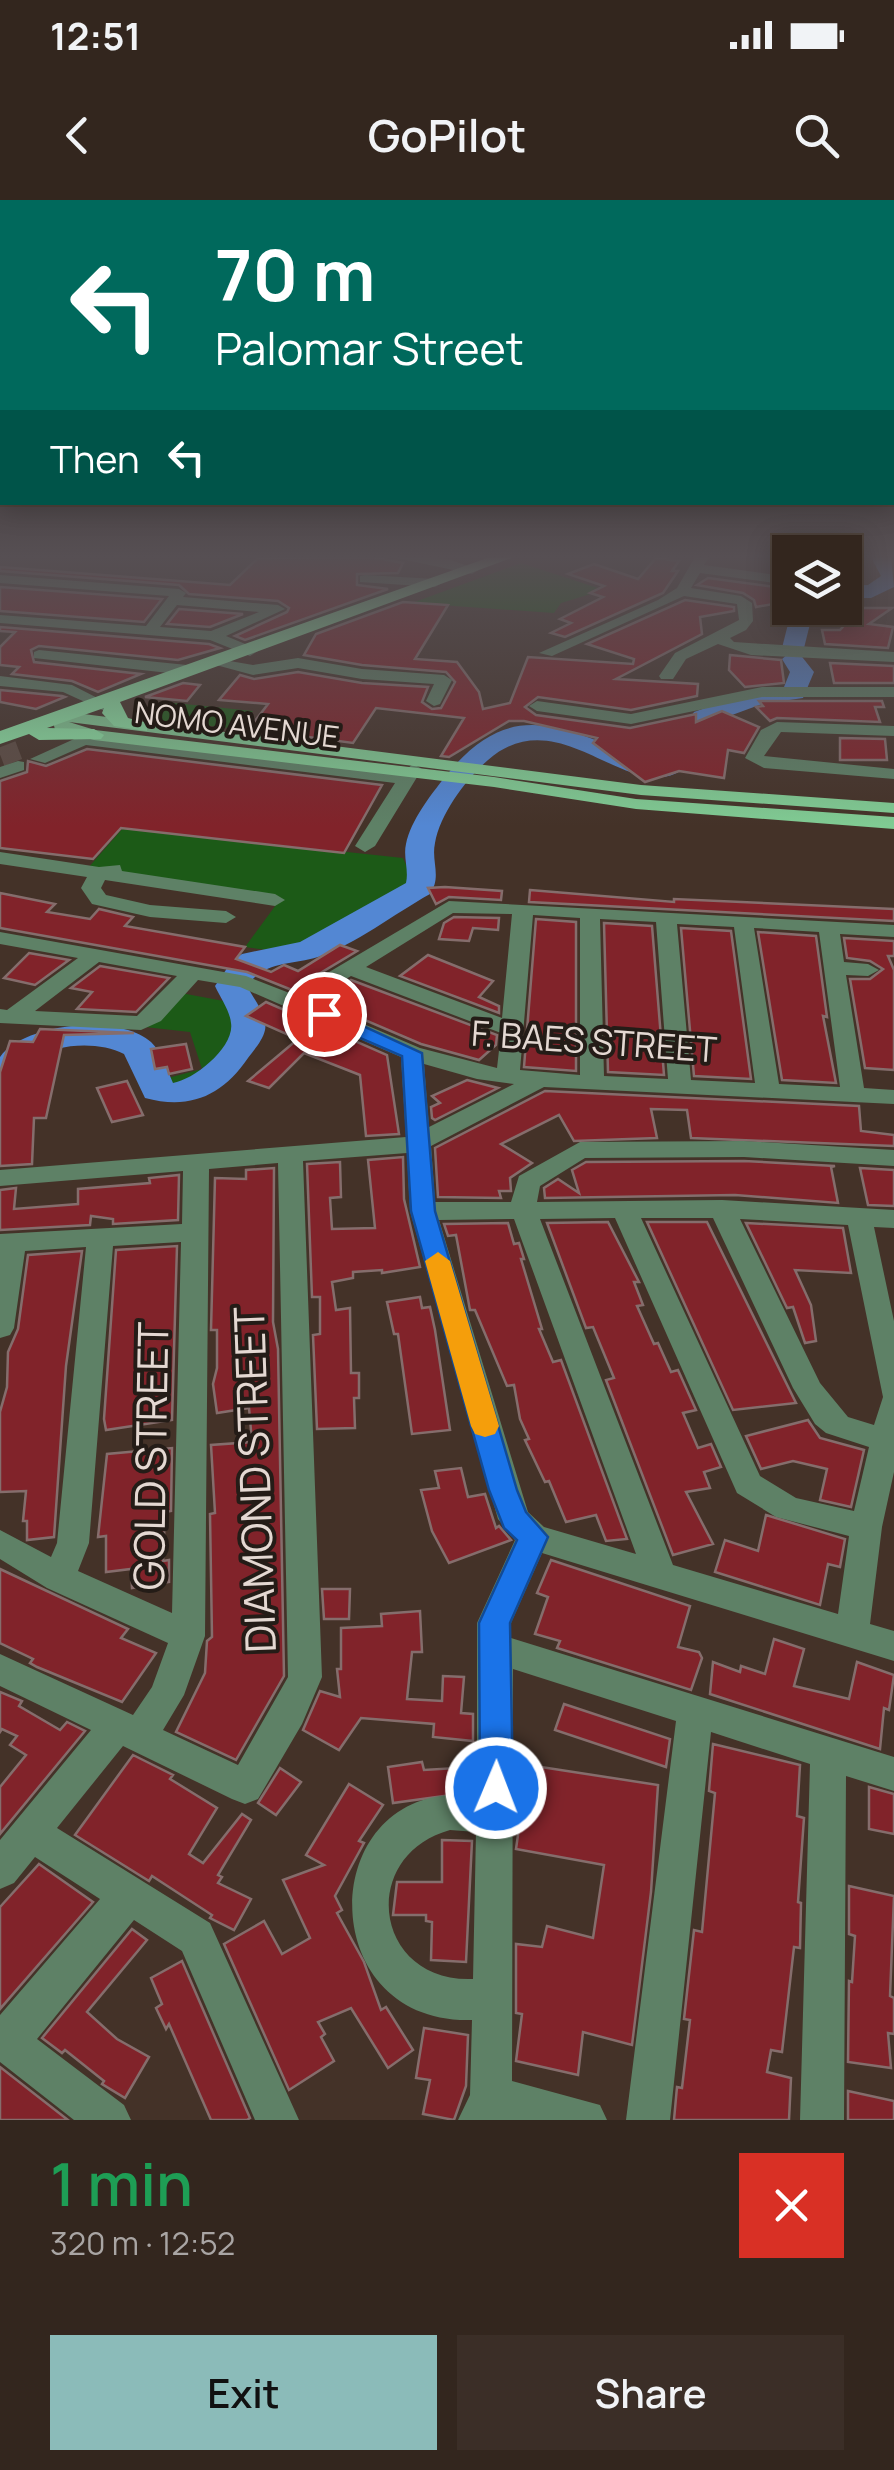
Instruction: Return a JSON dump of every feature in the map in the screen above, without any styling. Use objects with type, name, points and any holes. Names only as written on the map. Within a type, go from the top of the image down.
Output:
[{"type":"highway","points":[[97,718],[188,670],[264,647]]},
{"type":"highway","points":[[39,734],[97,718],[250,652]]},
{"type":"highway","points":[[0,738],[60,721],[97,718],[140,727]]},
{"type":"highway","points":[[11,759],[60,721]]},
{"type":"main road","name":"NOMO AVENUE","points":[[97,718],[413,770],[442,768],[641,790],[894,808]]},
{"type":"main road","name":"NOMO AVENUE","points":[[498,776],[636,804],[894,823]]},
{"type":"street","points":[[238,647],[250,652]]},
{"type":"street","points":[[547,653],[562,647]]},
{"type":"street","points":[[667,676],[680,656],[701,647]]},
{"type":"street","points":[[736,647],[894,656]]},
{"type":"street","points":[[819,654],[822,690]]},
{"type":"street","points":[[39,655],[188,670]]},
{"type":"street","points":[[224,665],[253,670],[298,663],[444,680],[434,701]]},
{"type":"street","points":[[0,681],[61,687],[97,718],[186,749],[413,770],[365,846]]},
{"type":"street","points":[[536,706],[630,719],[789,690],[894,692]]},
{"type":"street","points":[[11,759],[97,718]]},
{"type":"street","points":[[894,731],[778,728],[767,734],[756,760],[894,774]]},
{"type":"street","points":[[0,858],[275,900]]},
{"type":"street","points":[[128,861],[98,874],[91,888],[99,900],[150,911],[226,918]]},
{"type":"street","points":[[294,1002],[450,907],[894,931]]},
{"type":"street","points":[[508,1076],[523,908]]},
{"type":"street","points":[[590,914],[592,1082]]},
{"type":"street","points":[[666,917],[680,1084]]},
{"type":"street","points":[[743,921],[768,1089]]},
{"type":"street","points":[[828,926],[853,1094]]},
{"type":"street","name":"F. BAES STREET","points":[[0,938],[235,980],[412,1053],[477,1072],[540,1080],[894,1096]]},
{"type":"street","points":[[5,1017],[69,978],[94,954]]},
{"type":"street","points":[[833,967],[868,970]]},
{"type":"street","points":[[350,968],[512,1030]]},
{"type":"street","points":[[5,1017],[141,1023],[153,1016],[194,971]]},
{"type":"street","points":[[412,1053],[423,1211],[514,1519],[533,1537],[894,1646]]},
{"type":"street","points":[[0,1178],[416,1144],[540,1080]]},
{"type":"street","points":[[660,1575],[523,1209],[532,1176],[580,1150],[744,1150],[894,1158]]},
{"type":"street","name":"DIAMOND STREET","points":[[127,1732],[245,1787],[289,1713],[305,1677],[290,1156]]},
{"type":"street","name":"GOLD STREET","points":[[0,1870],[166,1695],[188,1636],[196,1164]]},
{"type":"street","points":[[623,1208],[748,1484],[759,1496],[775,1504],[866,1528]]},
{"type":"street","points":[[423,1211],[722,1209],[894,1220]]},
{"type":"street","points":[[722,1209],[817,1404],[837,1424],[886,1441]]},
{"type":"street","points":[[859,1216],[894,1391]]},
{"type":"street","points":[[0,1328],[7,1243],[196,1232]]},
{"type":"street","points":[[60,1578],[73,1543],[100,1237]]},
{"type":"street","points":[[852,1633],[866,1528],[894,1404]]},
{"type":"street","points":[[533,1537],[494,1623],[493,1999],[486,2109],[584,2120]]},
{"type":"street","points":[[0,1543],[60,1578],[188,1636]]},
{"type":"street","points":[[495,1648],[894,1774]]},
{"type":"street","points":[[0,1670],[127,1732]]},
{"type":"street","points":[[648,2120],[696,1714]]},
{"type":"street","points":[[822,2120],[828,1756]]},
{"type":"street","points":[[493,1999],[438,1998],[398,1976],[373,1940],[367,1897],[380,1856],[409,1826],[448,1812],[496,1816]]},
{"type":"street","points":[[32,1833],[196,1937],[278,2120]]},
{"type":"street","points":[[110,2120],[4,2039],[129,1895]]},
{"type":"green space","points":[[165,702],[253,711],[240,729],[149,720]]},
{"type":"green space","points":[[123,828],[403,858],[414,882],[298,947],[280,952],[245,947],[281,898],[88,868]]},
{"type":"green space","points":[[181,993],[229,1002],[242,1026],[199,1081],[190,1088],[169,1090],[160,1080],[202,1069],[190,1032],[145,1027]]},
{"type":"building","points":[[0,647],[38,647],[31,650],[34,662],[141,674],[98,692],[72,681],[12,674],[19,667],[0,665]]},
{"type":"building","points":[[45,647],[220,648],[178,660]]},
{"type":"building","points":[[309,647],[423,647],[415,659],[457,662],[479,692],[483,709],[510,703],[528,657],[633,664],[634,659],[595,647],[678,647],[616,679],[698,684],[697,696],[631,710],[538,697],[525,707],[536,715],[630,728],[696,714],[696,722],[722,711],[759,727],[744,753],[728,750],[724,778],[679,771],[645,782],[593,743],[597,738],[524,721],[509,721],[449,757],[441,756],[464,718],[376,708],[353,743],[249,729],[268,704],[219,700],[240,675],[254,679],[298,672],[362,683],[428,687],[422,702],[432,709],[441,708],[455,682],[446,672],[362,665],[304,655]]},
{"type":"building","points":[[730,655],[781,660],[784,683],[745,687],[729,670]]},
{"type":"building","points":[[830,663],[894,666],[894,683],[834,683]]},
{"type":"building","points":[[183,683],[200,685],[187,701],[145,697]]},
{"type":"building","points":[[0,690],[65,697],[36,709],[0,702]]},
{"type":"building","points":[[759,701],[882,701],[884,707],[875,707],[880,722],[777,718],[770,721],[756,707],[763,706]]},
{"type":"building","points":[[840,738],[885,739],[887,760],[840,760]]},
{"type":"building","points":[[87,749],[382,785],[344,853],[121,828],[93,859],[0,848],[0,781],[27,772],[28,761],[46,766]]},
{"type":"building","points":[[428,888],[502,891],[501,900],[449,897],[436,904]]},
{"type":"building","points":[[530,890],[674,902],[894,909],[894,921],[529,902]]},
{"type":"building","points":[[0,893],[55,904],[47,912],[90,919],[99,909],[133,917],[125,926],[245,947],[236,959],[271,972],[284,965],[298,971],[340,945],[357,951],[292,990],[247,972],[0,928]]},
{"type":"building","points":[[454,917],[499,918],[498,930],[473,928],[469,941],[439,939],[444,923]]},
{"type":"building","points":[[536,919],[576,922],[576,1071],[524,1067]]},
{"type":"building","points":[[604,923],[652,926],[664,1075],[608,1072]]},
{"type":"building","points":[[681,928],[731,931],[751,1079],[694,1076]]},
{"type":"building","points":[[758,932],[816,936],[827,1017],[823,1016],[836,1083],[782,1080]]},
{"type":"building","points":[[844,938],[894,941],[894,956],[888,956],[894,970],[894,1070],[865,1068],[850,979],[870,979],[883,969],[870,961],[847,958]]},
{"type":"building","points":[[29,953],[69,960],[35,985],[4,978]]},
{"type":"building","points":[[428,955],[493,981],[479,997],[499,1006],[499,1013],[400,976]]},
{"type":"building","points":[[100,966],[169,978],[136,1012],[77,1009],[92,992],[71,988]]},
{"type":"building","points":[[351,980],[497,1035],[496,1045],[479,1060],[421,1044],[318,1000]]},
{"type":"building","points":[[266,1002],[387,1055],[399,1134],[366,1136],[360,1075],[304,1053],[269,1088],[248,1081],[298,1039],[246,1016]]},
{"type":"building","points":[[40,1029],[134,1033],[64,1035],[46,1118],[34,1118],[32,1164],[0,1166],[0,1072],[10,1041],[33,1042]]},
{"type":"building","points":[[186,1044],[192,1069],[169,1074],[167,1067],[155,1069],[151,1049]]},
{"type":"building","points":[[467,1080],[498,1088],[435,1120],[432,1118],[431,1107],[440,1103],[432,1096]]},
{"type":"building","points":[[127,1081],[143,1115],[112,1122],[97,1088]]},
{"type":"building","points":[[545,1091],[859,1106],[861,1131],[894,1135],[894,1146],[691,1138],[687,1110],[651,1109],[657,1138],[574,1141],[559,1115],[501,1144],[532,1163],[510,1178],[511,1191],[499,1191],[501,1198],[438,1197],[435,1148]]},
{"type":"building","points":[[403,1157],[404,1199],[420,1267],[382,1273],[353,1272],[353,1278],[332,1282],[336,1310],[350,1308],[351,1373],[359,1373],[359,1398],[354,1398],[355,1428],[317,1429],[313,1335],[320,1334],[320,1297],[312,1297],[307,1164],[340,1162],[341,1197],[330,1198],[332,1229],[375,1228],[368,1160]]},
{"type":"building","points":[[744,1161],[835,1166],[831,1167],[838,1203],[735,1195],[545,1198],[544,1188],[558,1179],[579,1193],[572,1170],[586,1162]]},
{"type":"building","points":[[274,1168],[273,1322],[278,1349],[284,1676],[236,1760],[176,1732],[205,1673],[207,1641],[212,1637],[210,1514],[215,1513],[211,1445],[252,1442],[249,1408],[217,1413],[213,1384],[217,1330],[211,1330],[215,1178],[246,1179],[246,1170]]},
{"type":"building","points":[[860,1168],[894,1170],[894,1206],[868,1205]]},
{"type":"building","points":[[179,1175],[178,1220],[113,1224],[113,1219],[91,1216],[90,1225],[0,1230],[0,1190],[16,1188],[14,1209],[78,1204],[78,1189],[150,1183],[149,1178]]},
{"type":"building","points":[[608,1222],[639,1282],[634,1282],[643,1305],[637,1306],[654,1344],[658,1343],[671,1372],[678,1370],[696,1410],[683,1413],[698,1448],[711,1444],[721,1467],[704,1472],[710,1488],[686,1492],[713,1544],[673,1555],[606,1380],[614,1378],[593,1327],[586,1328],[547,1223]]},
{"type":"building","points":[[647,1222],[707,1222],[796,1403],[733,1410]]},
{"type":"building","points":[[508,1223],[514,1244],[519,1243],[524,1259],[539,1329],[553,1362],[561,1360],[627,1539],[606,1541],[596,1515],[566,1522],[549,1481],[545,1482],[525,1440],[529,1439],[520,1419],[514,1385],[507,1386],[475,1310],[470,1310],[456,1235],[448,1236],[444,1224]]},
{"type":"building","points":[[746,1223],[843,1228],[851,1273],[795,1270],[811,1305],[816,1341],[805,1343],[793,1307],[787,1308]]},
{"type":"building","points":[[177,1246],[172,1420],[106,1430],[116,1250]]},
{"type":"building","points":[[82,1251],[66,1366],[54,1537],[27,1540],[27,1521],[23,1521],[26,1491],[0,1492],[0,1412],[7,1387],[8,1352],[18,1329],[28,1255]]},
{"type":"building","points":[[420,1297],[422,1308],[430,1307],[450,1430],[412,1434],[398,1334],[394,1334],[387,1302]]},
{"type":"building","points":[[808,1420],[820,1438],[864,1450],[851,1507],[820,1500],[827,1469],[793,1461],[761,1469],[746,1436]]},
{"type":"building","points":[[172,1448],[171,1511],[165,1512],[163,1561],[169,1560],[169,1582],[132,1588],[131,1569],[106,1572],[106,1536],[98,1537],[107,1454]]},
{"type":"building","points":[[461,1468],[468,1497],[485,1494],[496,1528],[499,1526],[511,1540],[449,1563],[432,1531],[421,1490],[439,1488],[435,1471]]},
{"type":"building","points":[[766,1515],[845,1539],[840,1567],[828,1564],[820,1605],[715,1572],[725,1540],[758,1551]]},
{"type":"building","points":[[551,1560],[690,1606],[678,1647],[699,1652],[702,1658],[691,1690],[557,1648],[560,1641],[535,1634],[548,1597],[537,1593]]},
{"type":"building","points":[[0,1569],[128,1629],[121,1638],[156,1653],[122,1702],[37,1667],[30,1663],[33,1659],[0,1643]]},
{"type":"building","points":[[322,1589],[350,1589],[349,1619],[324,1619]]},
{"type":"building","points":[[420,1611],[422,1652],[412,1652],[407,1699],[442,1701],[443,1676],[464,1677],[461,1713],[473,1714],[473,1741],[433,1737],[434,1724],[361,1718],[339,1750],[303,1730],[320,1691],[340,1697],[337,1669],[341,1669],[341,1628],[382,1626],[381,1614]]},
{"type":"building","points":[[774,1639],[804,1649],[794,1686],[849,1699],[857,1662],[894,1675],[889,1710],[884,1708],[880,1749],[710,1694],[713,1662],[740,1672],[741,1666],[765,1674]]},
{"type":"building","points":[[0,1692],[22,1701],[19,1706],[60,1730],[67,1722],[85,1731],[0,1834],[0,1787],[26,1755],[10,1745],[17,1736],[2,1729],[0,1732]]},
{"type":"building","points":[[564,1704],[670,1739],[666,1767],[555,1730]]},
{"type":"building","points":[[713,1744],[800,1765],[797,1816],[804,1818],[798,1902],[800,1948],[794,1947],[782,2052],[771,2050],[767,2072],[791,2078],[789,2120],[674,2120],[690,2020],[684,2019],[694,1930],[702,1932],[715,1793],[709,1791]]},
{"type":"building","points":[[133,1755],[173,1775],[170,1779],[217,1808],[189,1854],[203,1863],[242,1814],[251,1820],[218,1875],[222,1877],[218,1883],[251,1899],[234,1930],[210,1918],[212,1915],[152,1876],[149,1881],[75,1835]]},
{"type":"building","points":[[422,1762],[424,1770],[473,1767],[473,1792],[393,1803],[388,1767]]},
{"type":"building","points":[[528,1765],[658,1785],[651,1892],[632,2045],[583,2032],[578,2075],[516,2061],[522,2014],[516,2013],[516,1944],[542,1947],[547,1926],[593,1938],[604,1865],[516,1849]]},
{"type":"building","points":[[280,1768],[301,1782],[276,1815],[258,1803]]},
{"type":"building","points":[[349,1784],[383,1805],[359,1841],[364,1843],[335,1896],[342,1910],[337,1913],[364,1962],[381,2010],[386,2007],[413,2050],[388,2068],[351,2008],[318,2022],[334,2061],[289,2090],[224,1944],[264,1921],[282,1954],[310,1938],[283,1880],[324,1865],[306,1855]]},
{"type":"building","points":[[869,1787],[894,1794],[894,1834],[869,1829]]},
{"type":"building","points":[[442,1840],[472,1841],[466,1962],[431,1960],[432,1922],[426,1921],[426,1915],[393,1915],[397,1882],[442,1882]]},
{"type":"building","points":[[39,1864],[93,1902],[0,2009],[0,1907]]},
{"type":"building","points":[[849,1886],[894,1896],[890,1996],[894,1998],[894,2034],[888,2033],[891,2068],[848,2062],[849,1981],[852,1982],[855,1936],[849,1934]]},
{"type":"building","points":[[132,1929],[147,1940],[87,2012],[117,2039],[149,2057],[125,2098],[102,2084],[104,2081],[65,2050],[62,2053],[42,2038]]},
{"type":"building","points":[[182,1961],[250,2118],[247,2120],[211,2120],[169,2024],[166,2029],[156,2008],[162,2004],[151,1978]]},
{"type":"building","points":[[424,2028],[468,2035],[466,2086],[454,2120],[423,2114],[430,2080],[416,2078]]},
{"type":"building","points":[[0,2067],[68,2120],[0,2120]]},
{"type":"building","points":[[848,2091],[894,2101],[894,2120],[848,2120]]},
{"type":"waterway","points":[[0,1112],[10,1072],[21,1052],[60,1038],[96,1037],[126,1042],[144,1056],[158,1090],[186,1093],[199,1087],[223,1068],[248,1031],[248,1020],[231,986],[243,968],[253,961],[310,949],[419,888],[423,877],[419,850],[429,821],[478,755],[507,735],[537,730],[565,735],[643,768],[664,769],[682,758],[703,717],[758,697],[794,693],[802,672],[794,659]]},
{"type":"tunnel","points":[[1,757],[22,749]]},
{"type":"slow traffic","points":[[438,1261],[485,1426]]},
{"type":"route","points":[[324,1014],[412,1053],[423,1211],[503,1490],[514,1519],[533,1537],[494,1623],[496,1788]]}]
